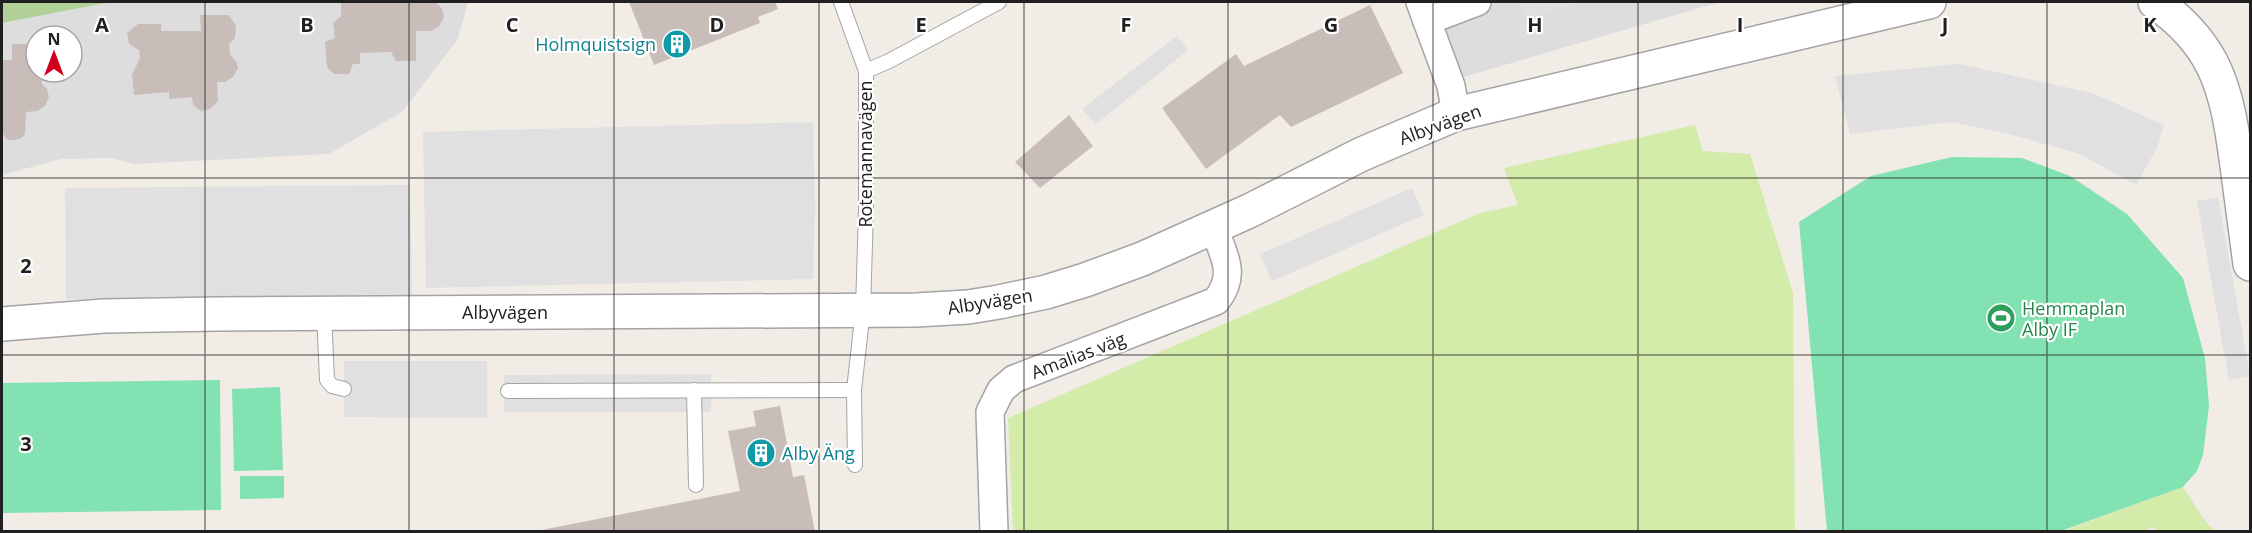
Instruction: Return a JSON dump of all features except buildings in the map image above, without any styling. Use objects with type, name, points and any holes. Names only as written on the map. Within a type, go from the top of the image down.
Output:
[{"type":"street","points":[[1456,114],[1451,86],[1424,11],[1477,2]]},
{"type":"street","name":"Albyvägen","points":[[2,324],[104,316],[863,310],[968,307],[1046,292],[1142,259],[1213,225],[1249,211],[1362,154],[1456,114],[1891,6],[1929,2]]},
{"type":"street","points":[[2155,2],[2176,16],[2212,64],[2225,96],[2245,182],[2250,264]]},
{"type":"street","name":"Amalias väg","points":[[994,531],[990,412],[1000,390],[1014,379],[1216,301],[1225,290],[1229,274],[1213,225]]},
{"type":"lane","name":"Rotemannavägen","points":[[842,2],[866,71],[866,210],[863,310],[854,390],[855,465]]},
{"type":"lane","points":[[866,71],[999,2]]},
{"type":"lane","points":[[324,313],[327,380],[332,386],[344,389]]},
{"type":"lane","points":[[694,390],[696,485]]},
{"type":"lane","points":[[508,391],[854,390]]},
{"type":"shaded area","points":[[111,2],[468,2],[458,39],[402,112],[329,154],[135,164],[111,158],[61,159],[2,175],[2,23]]},
{"type":"shaded area","points":[[1426,2],[1720,2],[1450,81]]},
{"type":"shaded area","points":[[1519,2],[1583,2],[1523,17]]},
{"type":"shaded area","points":[[1177,36],[1188,50],[1096,124],[1082,109]]},
{"type":"shaded area","points":[[1960,64],[2092,93],[2164,125],[2158,146],[2136,185],[2080,154],[2009,134],[1951,122],[1850,134],[1835,76]]},
{"type":"shaded area","points":[[813,122],[815,209],[813,279],[426,288],[423,132]]},
{"type":"shaded area","points":[[410,185],[412,297],[66,299],[65,188]]},
{"type":"shaded area","points":[[1412,188],[1424,215],[1272,281],[1260,254]]},
{"type":"shaded area","points":[[2218,197],[2250,376],[2229,380],[2197,201]]},
{"type":"shaded area","points":[[344,361],[487,361],[487,418],[344,417]]},
{"type":"shaded area","points":[[711,374],[711,412],[504,412],[504,375]]},
{"type":"green space","points":[[2,2],[111,2],[2,23]]},
{"type":"green space","points":[[1695,125],[1703,151],[1750,154],[1793,293],[1795,531],[1013,531],[1008,418],[1480,213],[1518,205],[1504,168]]},
{"type":"green space","name":"Hemmaplan Alby IF","points":[[1952,157],[2022,158],[2070,176],[2127,214],[2183,278],[2205,358],[2209,406],[2203,455],[2197,471],[2183,487],[2061,531],[1827,531],[1799,222],[1871,176]]},
{"type":"green space","points":[[220,380],[221,510],[2,513],[2,383]]},
{"type":"green space","points":[[280,387],[283,470],[234,471],[232,389]]},
{"type":"green space","points":[[240,476],[284,476],[284,498],[240,499]]},
{"type":"green space","points":[[2183,487],[2205,521],[2215,531],[2157,531],[2155,527],[2144,531],[2061,532]]},
{"type":"place","name":"Holmquistsign","points":[[677,44]]},
{"type":"place","name":"Hemmaplan Alby IF","points":[[2001,318]]},
{"type":"place","name":"Alby Äng","points":[[761,453]]}]
